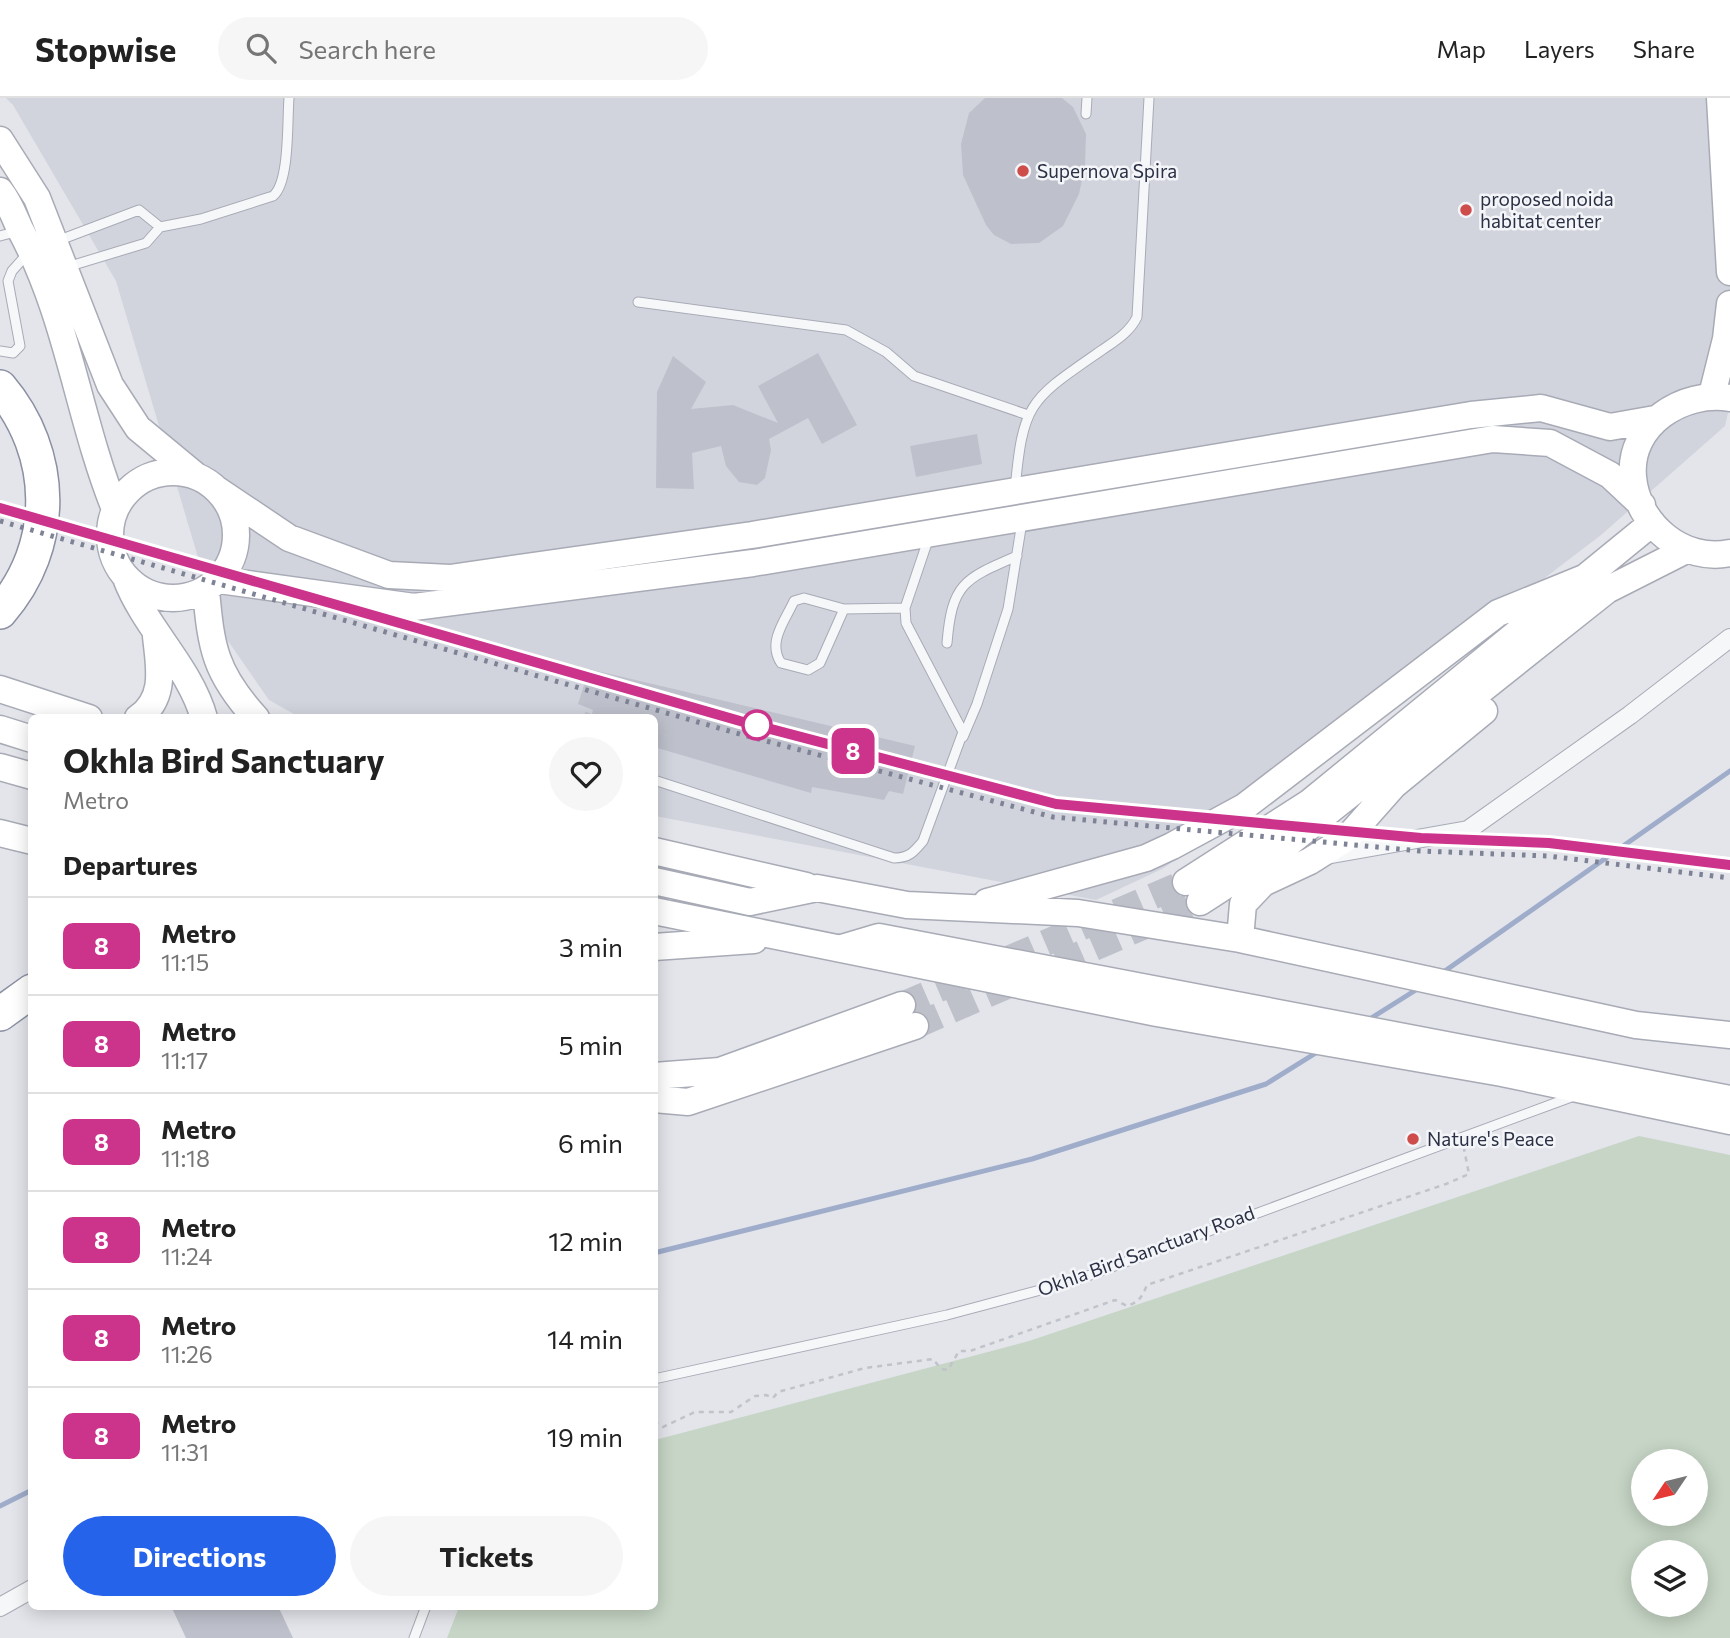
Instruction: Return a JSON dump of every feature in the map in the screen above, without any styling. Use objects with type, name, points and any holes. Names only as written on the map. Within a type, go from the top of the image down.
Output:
[{"type":"highway","points":[[0,387],[18,411],[33,439],[41,470],[44,501],[41,532],[32,563],[17,590],[0,612]]},
{"type":"highway","points":[[0,1014],[28,994]]},
{"type":"main road","points":[[1720,98],[1730,272]]},
{"type":"main road","points":[[0,140],[37,198],[27,239]]},
{"type":"main road","points":[[0,191],[27,239],[54,304],[78,385],[94,458],[115,509]]},
{"type":"main road","points":[[27,239],[66,267],[110,385],[138,428],[206,482],[289,538],[389,575],[450,578],[752,535],[1471,415],[1541,408],[1610,427],[1655,419]]},
{"type":"main road","points":[[1647,514],[1633,477],[1638,446],[1655,419],[1681,401],[1721,397],[1730,304]]},
{"type":"main road","points":[[212,585],[414,607],[753,563],[1493,439],[1550,443],[1610,475],[1684,551],[1715,556],[1730,553]]},
{"type":"main road","points":[[126,578],[139,589],[164,598],[190,597],[212,585],[232,559],[237,534],[231,509],[206,482],[172,472],[149,476],[128,489],[115,509],[110,526],[110,545],[138,608],[184,675],[202,714]]},
{"type":"main road","points":[[1647,514],[1584,578],[1309,803],[1193,892],[1276,853],[1607,590],[1684,551]]},
{"type":"main road","points":[[964,909],[1146,858],[1172,846],[1244,807],[1498,613],[1584,578]]},
{"type":"main road","points":[[212,585],[210,640],[217,663],[253,714]]},
{"type":"main road","points":[[1240,939],[1243,904],[1263,883],[1317,857],[1348,837],[1394,785],[1546,660],[1607,590]]},
{"type":"main road","points":[[142,714],[154,703],[160,687],[156,635]]},
{"type":"main road","points":[[0,689],[77,714]]},
{"type":"main road","points":[[0,729],[28,737]]},
{"type":"main road","points":[[0,767],[28,775]]},
{"type":"main road","points":[[0,833],[28,840]]},
{"type":"main road","points":[[658,852],[817,888],[907,905],[1078,914],[1240,939],[1636,1025],[1730,1035]]},
{"type":"main road","points":[[658,882],[750,902],[817,888]]},
{"type":"main road","points":[[658,912],[839,948],[879,937],[1162,1003],[1504,1064],[1730,1100]]},
{"type":"main road","points":[[658,947],[787,938]]},
{"type":"main road","points":[[658,1076],[720,1071],[909,1016],[688,1102],[658,1099]]},
{"type":"main road","points":[[1504,1064],[1585,1092],[1730,1121]]},
{"type":"street","points":[[1317,857],[1468,830],[1630,715],[1730,638]]},
{"type":"street","points":[[0,1606],[28,1591]]},
{"type":"lane","points":[[66,267],[146,243],[160,228],[233,209],[278,192],[284,176],[289,98]]},
{"type":"lane","points":[[1086,114],[1087,98]]},
{"type":"lane","points":[[1015,491],[1020,434],[1040,395],[1117,340],[1136,317],[1149,98]]},
{"type":"lane","points":[[0,351],[13,353],[20,346],[9,281],[27,239],[139,210],[160,228]]},
{"type":"lane","points":[[638,302],[846,330],[886,352],[914,376],[1028,415]]},
{"type":"lane","points":[[658,781],[894,858],[906,858],[923,841],[978,704],[1008,609],[1023,517]]},
{"type":"lane","points":[[930,532],[905,608],[911,635],[960,722],[962,740]]},
{"type":"lane","points":[[947,643],[950,607],[964,584],[977,573],[1017,556]]},
{"type":"lane","points":[[844,609],[820,663],[808,670],[781,663],[775,653],[776,639],[794,601],[804,598],[844,609],[905,608]]},
{"type":"lane","name":"Okhla Bird Sanctuary Road","points":[[658,1377],[947,1315],[1074,1281],[1585,1092]]},
{"type":"lane","points":[[414,1638],[424,1610]]},
{"type":"path","points":[[658,733],[670,736]]},
{"type":"path","points":[[658,1423],[663,1427],[695,1412],[731,1412],[755,1396],[773,1398],[778,1392],[865,1368],[933,1359],[941,1369],[948,1370],[959,1350],[970,1351],[1115,1300],[1127,1306],[1134,1304],[1140,1300],[1147,1285],[1469,1174],[1461,1136]]},
{"type":"shaded area","points":[[6,98],[1730,98],[1730,404],[1725,426],[1601,535],[1164,868],[1096,900],[658,817],[658,714],[294,714],[269,700],[219,628],[116,281],[13,105]]},
{"type":"green space","points":[[1639,1136],[1730,1155],[1730,1638],[447,1638],[458,1610],[658,1610],[658,1439],[1029,1341]]},
{"type":"building","name":"Supernova Spira","points":[[985,98],[1062,98],[1073,107],[1086,134],[1085,166],[1079,194],[1063,226],[1039,243],[1011,244],[994,235],[986,225],[963,175],[961,144],[969,113]]},
{"type":"building","points":[[818,353],[857,425],[822,444],[808,418],[769,439],[771,450],[765,478],[757,485],[739,482],[726,466],[721,446],[692,453],[694,489],[656,488],[657,392],[673,356],[706,382],[691,409],[733,405],[778,423],[758,386]]},
{"type":"building","points":[[977,434],[982,464],[916,477],[910,446]]},
{"type":"building","points":[[589,669],[915,746],[903,794],[889,791],[884,800],[812,787],[811,793],[658,748],[658,714],[592,714],[593,710],[578,704]]},
{"type":"building","points":[[173,1610],[280,1610],[293,1638],[186,1638]]},
{"type":"waterway","points":[[1442,973],[1730,771]]},
{"type":"waterway","points":[[1368,1020],[1419,988]]},
{"type":"waterway","points":[[658,1252],[1032,1159],[1266,1084],[1319,1051]]},
{"type":"waterway","points":[[0,1506],[28,1492]]},
{"type":"tunnel","points":[[902,1005],[1186,882]]},
{"type":"tunnel","points":[[915,1026],[1200,902]]},
{"type":"railway","points":[[0,508],[740,721],[1056,805],[1421,838],[1549,843],[1730,865]]},
{"type":"railway","points":[[0,521],[736,733],[1053,817],[1420,851],[1548,856],[1730,878]]},
{"type":"metro line","name":"8","points":[[0,508],[740,721],[1056,804],[1421,838],[1549,843],[1730,865]]},
{"type":"place","name":"Supernova Spira","points":[[1023,171]]},
{"type":"place","name":"proposed noida habitat center","points":[[1466,210]]},
{"type":"place","name":"Nature's Peace","points":[[1413,1139]]}]
